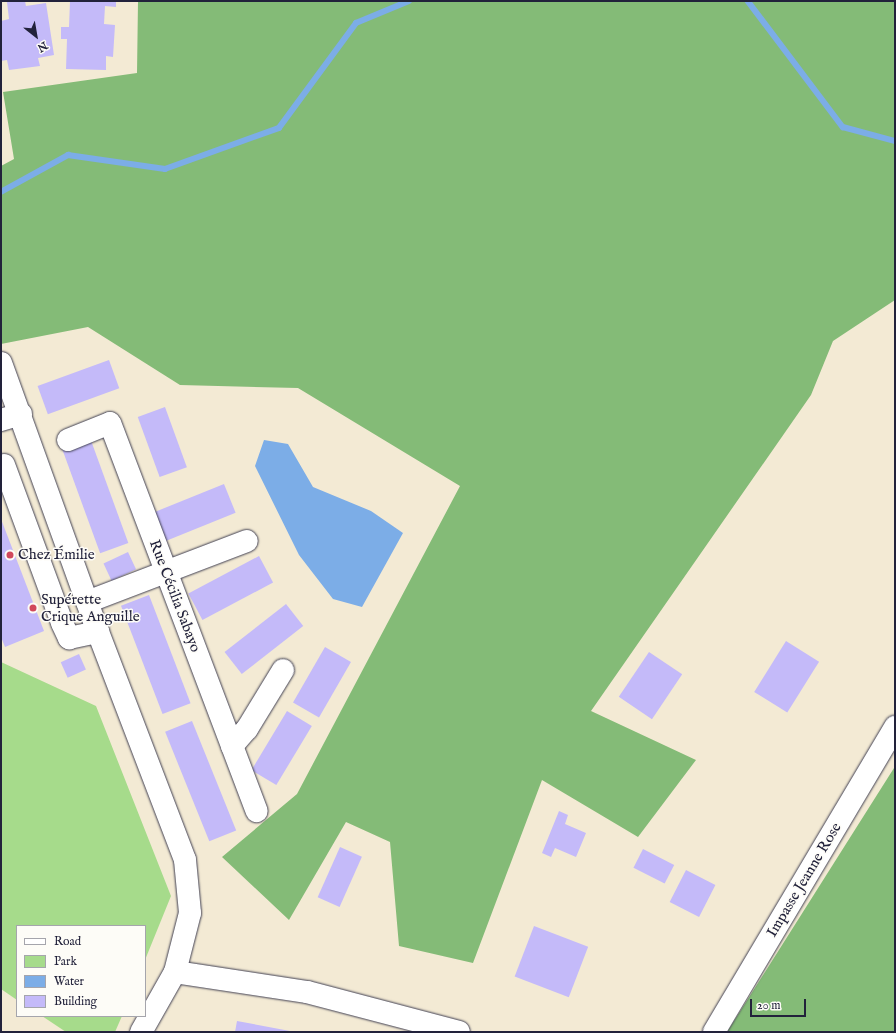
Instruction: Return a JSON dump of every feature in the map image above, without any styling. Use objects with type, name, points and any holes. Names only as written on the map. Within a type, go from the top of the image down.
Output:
[{"type":"street","points":[[1,363],[11,417],[52,503],[98,632],[185,860],[190,913],[174,972],[141,1032]]},
{"type":"street","name":"Rue Cécilia Sabayo","points":[[68,440],[110,423],[257,811]]},
{"type":"street","points":[[4,465],[62,623],[70,638],[98,632]]},
{"type":"street","points":[[22,515],[52,503]]},
{"type":"street","points":[[87,602],[247,541]]},
{"type":"street","points":[[232,746],[247,729],[283,670]]},
{"type":"street","name":"Impasse Jeanne Rose","points":[[714,1032],[895,727]]},
{"type":"street","points":[[174,972],[307,992],[459,1032]]},
{"type":"green space","points":[[138,1],[895,1],[895,300],[833,341],[811,395],[591,711],[696,760],[638,837],[542,780],[473,963],[399,946],[390,842],[346,822],[289,920],[222,857],[297,794],[460,486],[298,388],[180,385],[88,327],[1,344],[1,166],[14,159],[3,92],[137,73]]},
{"type":"green space","points":[[1,662],[96,706],[171,896],[146,958],[146,925],[16,925],[16,999],[1,989]]},
{"type":"green space","points":[[895,766],[895,1032],[727,1032],[894,768]]},
{"type":"green space","points":[[44,1017],[122,1017],[115,1032],[66,1032]]},
{"type":"water","points":[[264,440],[288,444],[313,487],[371,511],[403,533],[362,607],[333,599],[299,555],[255,466]]},
{"type":"building","points":[[25,1],[26,6],[46,3],[54,55],[38,58],[40,66],[9,70],[7,60],[1,61],[1,21],[9,19],[7,2]]},
{"type":"building","points":[[70,1],[116,1],[116,7],[105,6],[104,24],[115,25],[113,57],[106,56],[106,70],[66,69],[67,39],[61,39],[61,27],[69,27]]},
{"type":"building","points":[[109,360],[119,388],[48,414],[38,386]]},
{"type":"building","points":[[165,407],[187,467],[160,477],[138,417]]},
{"type":"building","points":[[89,435],[128,543],[100,553],[61,445]]},
{"type":"building","points":[[224,484],[236,513],[165,541],[154,512]]},
{"type":"building","points":[[1,519],[44,631],[5,647],[1,637]]},
{"type":"building","points":[[128,552],[136,569],[112,581],[104,563]]},
{"type":"building","points":[[259,556],[273,582],[202,620],[188,594]]},
{"type":"building","points":[[149,595],[191,703],[163,714],[121,606]]},
{"type":"building","points":[[286,604],[303,626],[242,674],[225,652]]},
{"type":"building","points":[[786,641],[819,662],[787,713],[754,692]]},
{"type":"building","points":[[325,647],[351,662],[319,717],[293,702]]},
{"type":"building","points":[[649,652],[682,674],[652,719],[619,697]]},
{"type":"building","points":[[79,654],[86,670],[68,678],[61,662]]},
{"type":"building","points":[[287,711],[312,726],[276,785],[251,770]]},
{"type":"building","points":[[192,721],[236,830],[209,841],[165,732]]},
{"type":"building","points":[[559,811],[568,815],[565,824],[586,833],[576,857],[555,848],[551,857],[542,853]]},
{"type":"building","points":[[340,847],[362,857],[340,907],[318,897]]},
{"type":"building","points":[[643,849],[674,865],[665,884],[633,868]]},
{"type":"building","points":[[686,870],[715,885],[699,917],[670,902]]},
{"type":"building","points":[[534,926],[588,947],[569,997],[515,976]]},
{"type":"building","points":[[237,1021],[290,1031],[290,1032],[235,1032]]},
{"type":"waterway","points":[[1,192],[68,155],[165,169],[279,128],[356,23],[409,1]]},
{"type":"waterway","points":[[748,1],[843,127],[895,141]]},
{"type":"place","name":"Chez Émilie","points":[[10,555]]},
{"type":"place","name":"Supérette Crique Anguille","points":[[33,608]]}]
